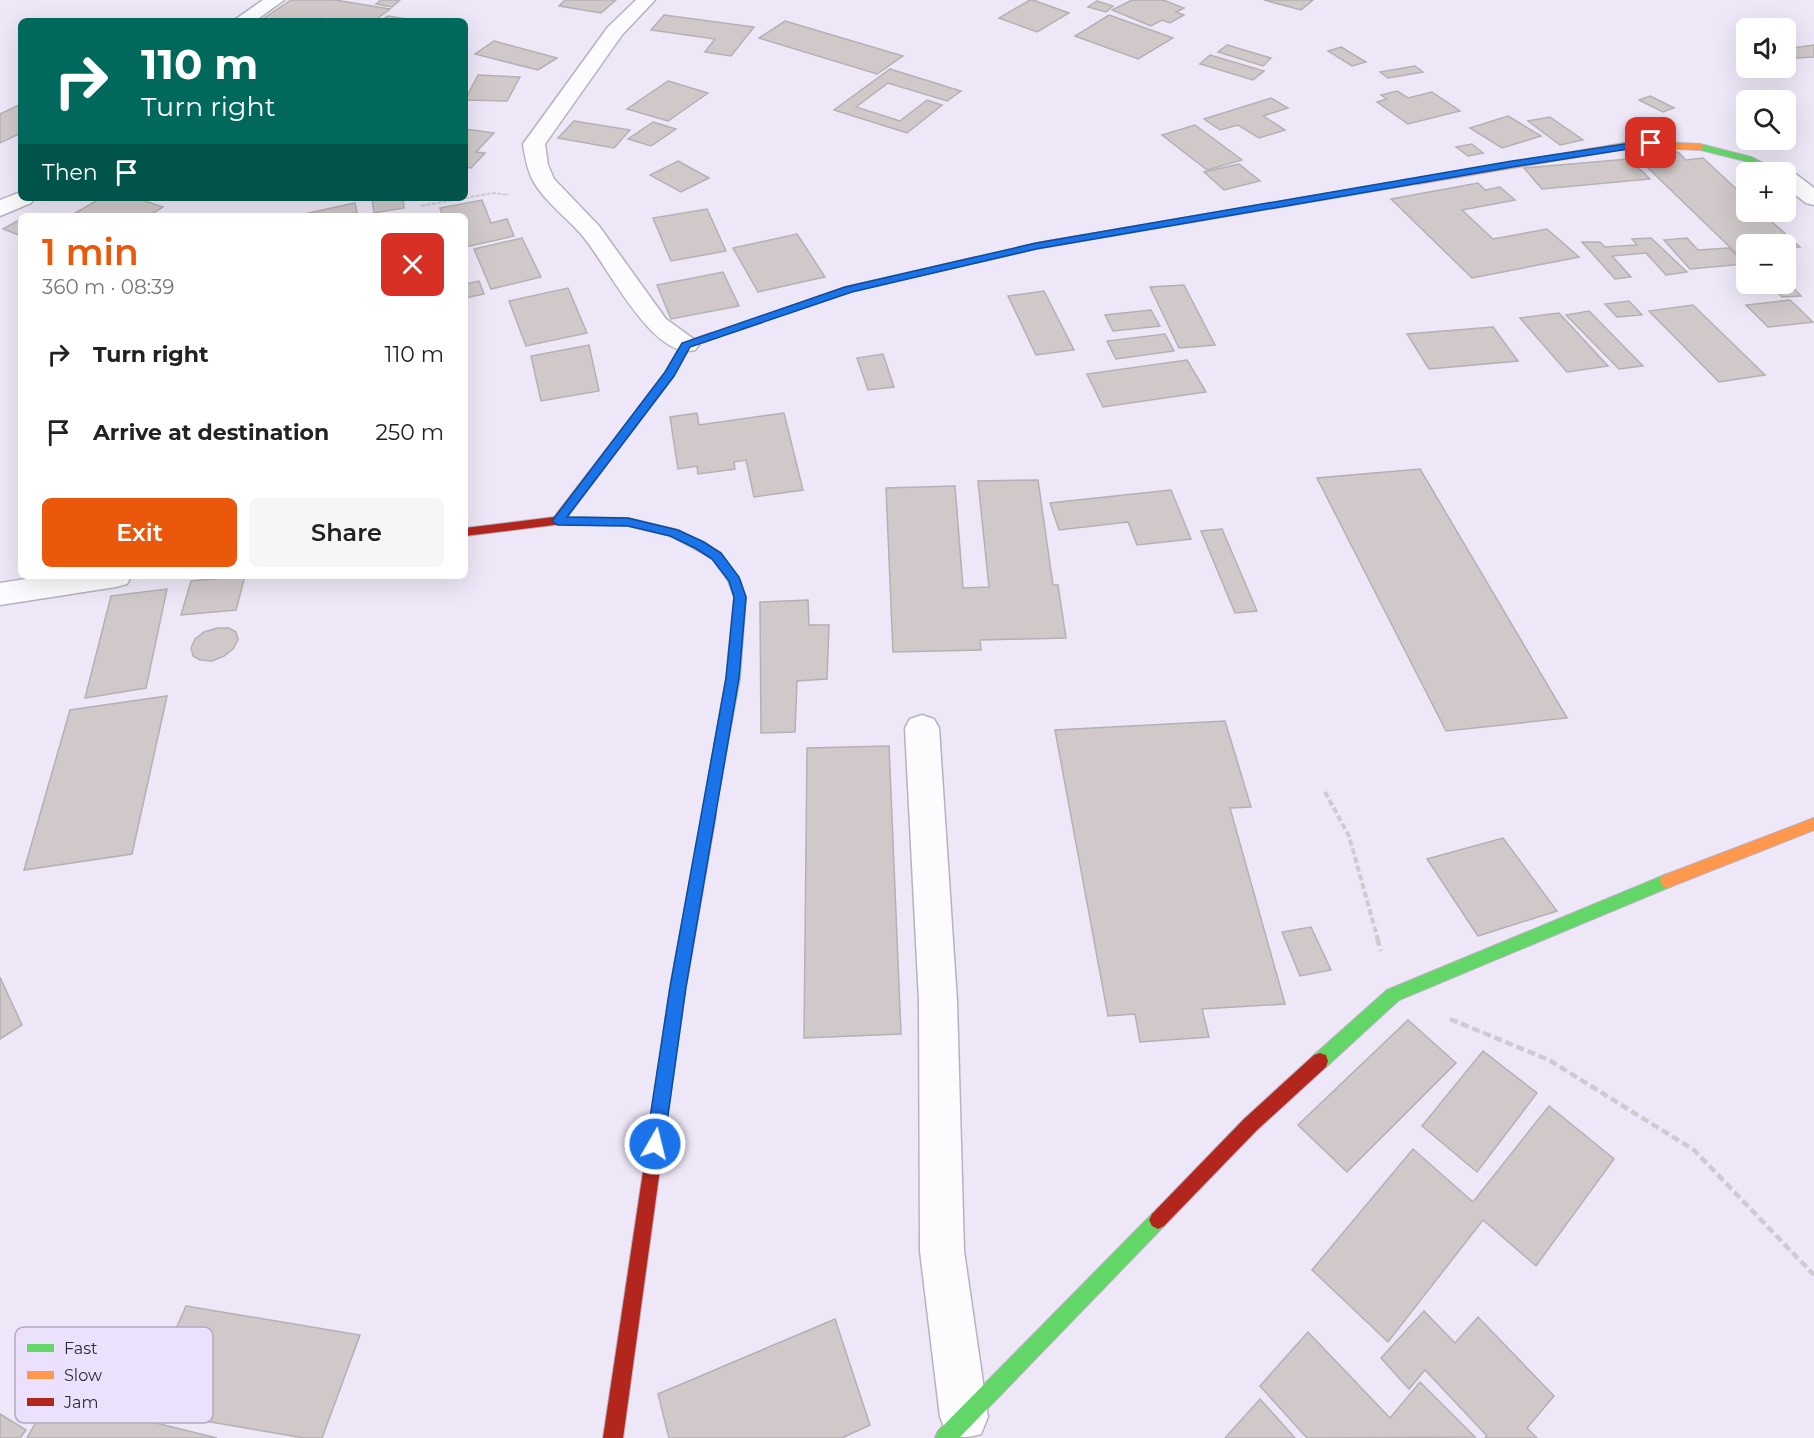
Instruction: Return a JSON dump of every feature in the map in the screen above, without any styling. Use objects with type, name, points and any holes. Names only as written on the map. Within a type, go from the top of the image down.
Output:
[{"type":"street","points":[[247,18],[275,0]]},
{"type":"street","points":[[646,0],[615,31],[534,144],[537,165],[544,181],[591,231],[657,324],[686,345]]},
{"type":"street","points":[[558,521],[670,374],[686,345],[849,289],[1036,246],[1610,148],[1651,143],[1706,148],[1759,162]]},
{"type":"street","points":[[1796,185],[1814,198]]},
{"type":"street","points":[[0,209],[18,200]]},
{"type":"street","points":[[468,532],[558,521],[628,522],[674,533],[717,556],[734,580],[740,597],[733,678],[678,987],[613,1438]]},
{"type":"street","points":[[0,594],[97,579]]},
{"type":"street","points":[[922,728],[938,1001],[942,1251],[955,1427]]},
{"type":"street","points":[[955,1427],[1250,1125],[1394,995],[1599,908],[1814,824]]},
{"type":"path","points":[[420,206],[448,201]]},
{"type":"path","points":[[1325,792],[1349,836],[1394,995],[1549,1060],[1694,1150],[1814,1275]]},
{"type":"building","points":[[291,0],[335,0],[390,9],[378,18],[264,18]]},
{"type":"building","points":[[381,0],[400,0],[392,7],[376,4]]},
{"type":"building","points":[[565,0],[616,0],[601,13],[559,6]]},
{"type":"building","points":[[1030,0],[1069,13],[1037,32],[999,18]]},
{"type":"building","points":[[1132,0],[1163,0],[1184,8],[1176,12],[1184,15],[1170,23],[1162,20],[1151,26],[1112,10]]},
{"type":"building","points":[[1264,0],[1313,0],[1301,10]]},
{"type":"building","points":[[1097,1],[1113,6],[1106,12],[1088,7]]},
{"type":"building","points":[[664,15],[754,27],[731,56],[705,52],[715,39],[651,30]]},
{"type":"building","points":[[1109,15],[1173,38],[1138,59],[1075,36]]},
{"type":"building","points":[[785,21],[903,56],[877,74],[759,38]]},
{"type":"building","points":[[494,41],[557,58],[538,70],[475,54]]},
{"type":"building","points":[[1227,45],[1271,58],[1263,66],[1218,52]]},
{"type":"building","points":[[1814,45],[1814,57],[1797,58],[1796,47]]},
{"type":"building","points":[[1341,47],[1366,62],[1352,66],[1328,51]]},
{"type":"building","points":[[1210,55],[1264,71],[1253,80],[1200,64]]},
{"type":"building","points":[[1415,66],[1423,72],[1388,78],[1380,72]]},
{"type":"building","points":[[890,69],[961,91],[947,101],[888,83],[856,107],[900,121],[927,100],[942,105],[907,133],[834,110]]},
{"type":"building","points":[[478,75],[520,77],[507,101],[468,100],[468,94]]},
{"type":"building","points":[[668,81],[708,93],[668,121],[627,109]]},
{"type":"building","points":[[1397,91],[1408,98],[1432,92],[1460,111],[1408,124],[1377,102],[1387,99],[1381,95]]},
{"type":"building","points":[[1650,96],[1674,108],[1663,112],[1639,100]]},
{"type":"building","points":[[1271,98],[1288,108],[1263,116],[1285,130],[1259,138],[1238,125],[1220,130],[1204,119]]},
{"type":"building","points":[[18,105],[18,134],[0,143],[0,114]]},
{"type":"building","points":[[1508,116],[1541,136],[1502,148],[1470,128]]},
{"type":"building","points":[[1550,117],[1583,140],[1560,145],[1528,121]]},
{"type":"building","points":[[574,121],[630,130],[614,148],[558,138]]},
{"type":"building","points":[[653,122],[676,129],[651,146],[628,139]]},
{"type":"building","points":[[1195,125],[1242,160],[1207,170],[1162,135]]},
{"type":"building","points":[[468,129],[494,133],[476,152],[485,153],[471,168],[468,168]]},
{"type":"building","points":[[1472,144],[1483,153],[1468,156],[1456,147]]},
{"type":"building","points":[[1678,152],[1686,160],[1703,158],[1736,189],[1736,222],[1772,222],[1786,234],[1736,234],[1736,253],[1645,165],[1651,164],[1642,155]]},
{"type":"building","points":[[1629,159],[1650,179],[1542,189],[1524,168]]},
{"type":"building","points":[[678,161],[709,178],[681,192],[650,175]]},
{"type":"building","points":[[1239,164],[1260,181],[1224,190],[1204,172]]},
{"type":"building","points":[[1478,183],[1485,190],[1500,187],[1515,200],[1462,210],[1493,239],[1547,229],[1579,257],[1472,278],[1391,199]]},
{"type":"building","points":[[482,200],[491,223],[507,219],[514,236],[468,246],[468,213],[442,213],[440,208]]},
{"type":"building","points":[[96,201],[145,201],[163,207],[154,213],[75,213]]},
{"type":"building","points":[[372,201],[403,201],[404,208],[374,213]]},
{"type":"building","points":[[355,203],[357,213],[309,213]]},
{"type":"building","points":[[707,209],[726,251],[671,261],[653,218]]},
{"type":"building","points":[[18,221],[18,235],[3,229]]},
{"type":"building","points":[[797,234],[825,277],[758,292],[733,248]]},
{"type":"building","points":[[522,238],[541,277],[491,289],[474,249]]},
{"type":"building","points":[[1651,238],[1687,272],[1666,275],[1646,253],[1612,256],[1631,277],[1615,279],[1582,242],[1600,242],[1605,247],[1637,245],[1632,239]]},
{"type":"building","points":[[1687,238],[1698,250],[1729,248],[1736,255],[1736,265],[1690,269],[1664,240]]},
{"type":"building","points":[[723,272],[739,306],[671,319],[657,285]]},
{"type":"building","points":[[479,281],[484,294],[468,297],[468,283]]},
{"type":"building","points":[[1184,285],[1215,345],[1179,348],[1150,287]]},
{"type":"building","points":[[568,288],[587,333],[526,346],[509,301]]},
{"type":"building","points":[[1044,291],[1074,350],[1036,355],[1008,296]]},
{"type":"building","points":[[1796,291],[1801,296],[1782,297],[1779,294],[1796,294]]},
{"type":"building","points":[[1790,300],[1813,322],[1768,327],[1746,305]]},
{"type":"building","points":[[1629,301],[1642,315],[1617,317],[1605,304]]},
{"type":"building","points":[[1693,305],[1765,375],[1719,382],[1649,311]]},
{"type":"building","points":[[1151,310],[1160,326],[1113,331],[1105,315]]},
{"type":"building","points":[[1589,311],[1643,366],[1619,369],[1566,315]]},
{"type":"building","points":[[1559,313],[1608,366],[1567,372],[1520,318]]},
{"type":"building","points":[[1493,327],[1518,361],[1429,369],[1407,334]]},
{"type":"building","points":[[1165,334],[1174,351],[1116,359],[1107,341]]},
{"type":"building","points":[[589,345],[599,391],[541,401],[531,356]]},
{"type":"building","points":[[883,354],[894,387],[868,390],[857,358]]},
{"type":"building","points":[[1187,360],[1206,392],[1103,407],[1087,374]]},
{"type":"building","points":[[697,413],[699,425],[784,413],[803,490],[754,497],[746,460],[734,462],[735,469],[698,474],[697,466],[678,469],[670,417]]},
{"type":"building","points":[[1420,469],[1567,718],[1446,731],[1317,478]]},
{"type":"building","points":[[1038,480],[1053,585],[1058,585],[1066,638],[980,640],[981,650],[893,652],[886,488],[955,486],[963,588],[989,587],[978,481]]},
{"type":"building","points":[[1171,490],[1191,539],[1137,545],[1128,522],[1059,530],[1050,503]]},
{"type":"building","points":[[1222,529],[1257,611],[1235,613],[1201,531]]},
{"type":"building","points":[[244,579],[236,610],[181,615],[191,581]]},
{"type":"building","points":[[167,589],[146,688],[85,698],[111,596]]},
{"type":"building","points":[[808,600],[809,625],[829,625],[827,679],[797,681],[795,732],[761,733],[760,602]]},
{"type":"building","points":[[217,628],[229,628],[236,632],[238,640],[233,649],[212,661],[200,660],[193,656],[191,648],[195,639],[204,632]]},
{"type":"building","points":[[167,696],[132,854],[24,870],[70,710]]},
{"type":"building","points":[[1225,721],[1251,807],[1230,808],[1285,1004],[1202,1009],[1209,1037],[1140,1042],[1135,1014],[1108,1016],[1055,730]]},
{"type":"building","points":[[889,746],[901,1034],[804,1038],[807,748]]},
{"type":"building","points":[[1503,838],[1557,911],[1478,936],[1427,859]]},
{"type":"building","points":[[1311,927],[1331,970],[1300,976],[1282,932]]},
{"type":"building","points":[[0,977],[22,1025],[0,1039]]},
{"type":"building","points":[[1408,1020],[1456,1063],[1347,1172],[1298,1125]]},
{"type":"building","points":[[1483,1051],[1537,1093],[1477,1172],[1422,1126]]},
{"type":"building","points":[[1549,1106],[1614,1159],[1536,1266],[1483,1220],[1388,1342],[1312,1270],[1413,1149],[1473,1202]]},
{"type":"building","points":[[186,1306],[360,1335],[322,1438],[304,1438],[213,1422],[213,1327],[177,1327]]},
{"type":"building","points":[[1424,1311],[1455,1343],[1478,1317],[1554,1396],[1527,1428],[1537,1438],[1485,1438],[1487,1436],[1425,1370],[1409,1389],[1381,1358]]},
{"type":"building","points":[[835,1319],[870,1425],[842,1438],[669,1438],[658,1394]]},
{"type":"building","points":[[1308,1332],[1390,1418],[1420,1382],[1475,1437],[1307,1438],[1260,1386]]},
{"type":"building","points":[[1260,1399],[1295,1438],[1225,1438]]},
{"type":"building","points":[[0,1414],[26,1430],[20,1438],[0,1438]]},
{"type":"building","points":[[35,1423],[156,1423],[217,1438],[27,1438]]},
{"type":"traffic: fast","points":[[1700,147],[1755,162]]},
{"type":"traffic: fast","points":[[976,260],[1036,246],[1418,181]]},
{"type":"traffic: fast","points":[[558,521],[628,522],[674,533],[717,556],[734,580],[740,597],[733,678],[709,815]]},
{"type":"traffic: fast","points":[[1320,1061],[1393,995],[1667,881]]},
{"type":"traffic: fast","points":[[945,1438],[1158,1220]]},
{"type":"traffic: slow","points":[[1418,181],[1636,144],[1700,147]]},
{"type":"traffic: slow","points":[[711,336],[848,289],[976,260]]},
{"type":"traffic: slow","points":[[657,1132],[678,987],[709,815]]},
{"type":"traffic: slow","points":[[1667,881],[1814,824]]},
{"type":"traffic: jam","points":[[468,532],[558,521],[670,374],[686,345],[711,336]]},
{"type":"traffic: jam","points":[[1158,1220],[1250,1125],[1320,1061]]},
{"type":"traffic: jam","points":[[613,1438],[657,1132]]},
{"type":"route","points":[[655,1144],[678,987],[733,678],[740,597],[734,580],[717,556],[674,533],[628,522],[558,521],[670,374],[686,345],[849,289],[1036,246],[1512,164],[1651,143]]}]
